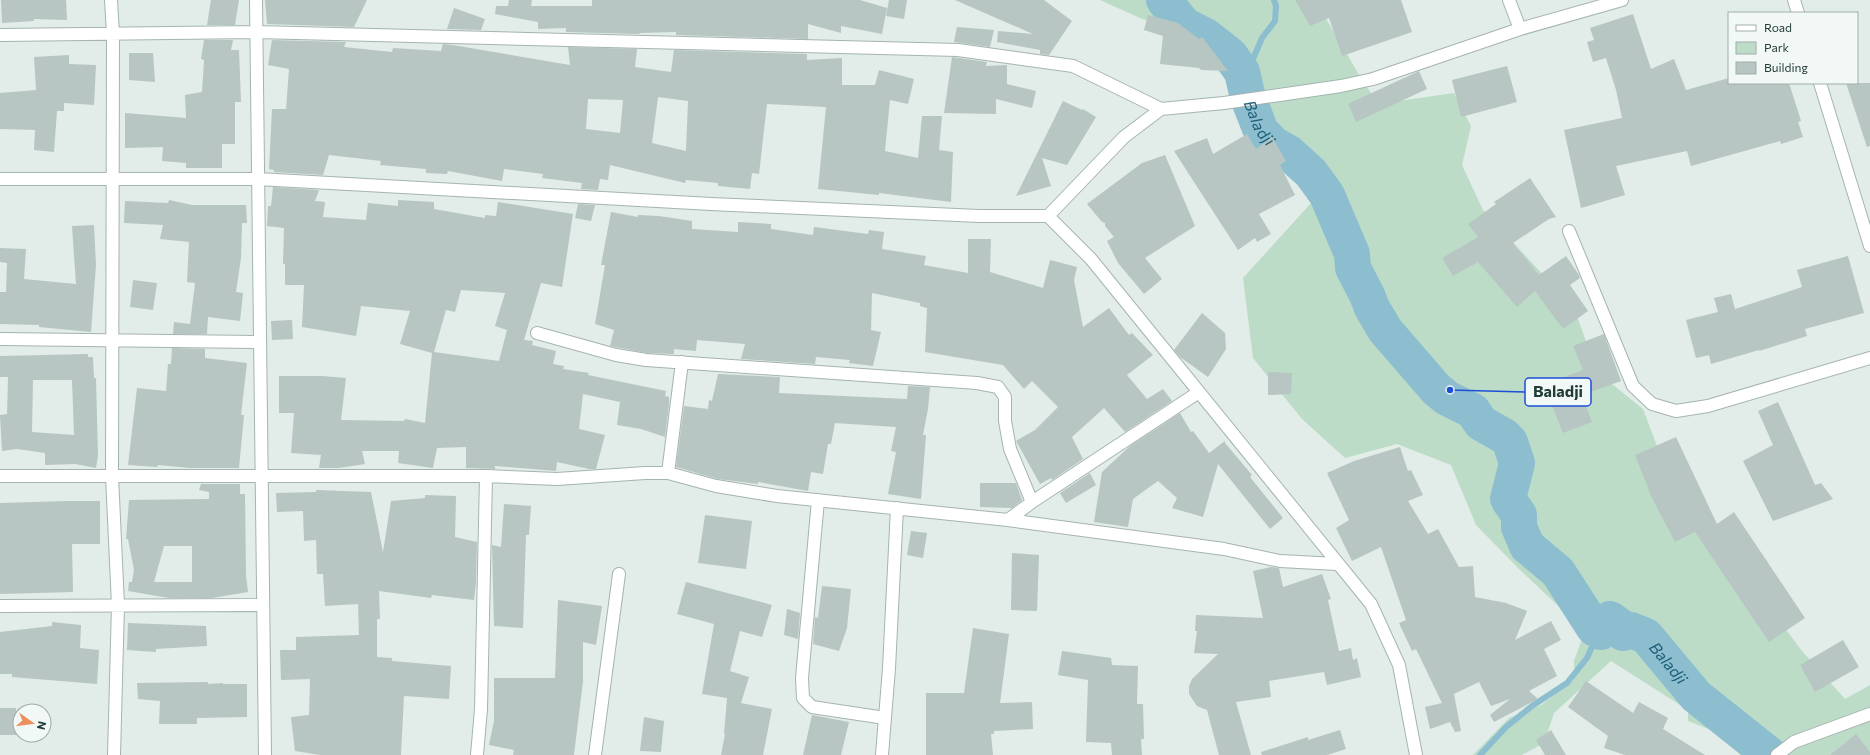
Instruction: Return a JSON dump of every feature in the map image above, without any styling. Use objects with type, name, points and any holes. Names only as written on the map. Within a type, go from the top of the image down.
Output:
[{"type":"street","points":[[111,0],[113,34],[111,179],[112,476],[118,606],[114,755]]},
{"type":"street","points":[[256,0],[266,755]]},
{"type":"street","points":[[1510,0],[1520,29]]},
{"type":"street","points":[[0,36],[256,32],[958,50],[1073,66],[1161,109],[1224,103],[1341,86],[1373,79],[1520,29],[1622,0]]},
{"type":"street","points":[[1794,0],[1798,12]]},
{"type":"street","points":[[1820,84],[1870,246]]},
{"type":"street","points":[[1048,216],[1124,137],[1161,109]]},
{"type":"street","points":[[0,179],[258,179],[726,205],[979,216],[1048,216],[1091,259],[1371,604],[1399,664],[1416,755]]},
{"type":"street","points":[[1569,231],[1633,386],[1652,404],[1676,411],[1708,406],[1870,358]]},
{"type":"street","points":[[536,333],[616,355],[682,362],[977,383],[998,387],[1006,397],[1005,421],[1010,449],[1032,502]]},
{"type":"street","points":[[0,339],[260,342]]},
{"type":"street","points":[[668,473],[682,362]]},
{"type":"street","points":[[1008,520],[1032,502],[1199,392]]},
{"type":"street","points":[[0,476],[486,476],[557,479],[645,473],[668,473],[716,486],[818,500],[1008,520],[1224,550],[1280,561],[1337,564]]},
{"type":"street","points":[[477,755],[481,709],[486,476]]},
{"type":"street","points":[[818,500],[802,678],[803,698],[812,708],[885,718]]},
{"type":"street","points":[[882,755],[889,668],[897,508]]},
{"type":"street","points":[[595,755],[619,574]]},
{"type":"street","points":[[0,606],[264,605]]},
{"type":"street","points":[[1779,753],[1794,742],[1870,714]]},
{"type":"green space","name":"Baladji","points":[[1100,0],[1315,0],[1378,104],[1454,93],[1471,126],[1462,165],[1483,210],[1574,308],[1597,372],[1643,409],[1673,488],[1763,598],[1802,651],[1845,699],[1870,685],[1870,755],[1754,755],[1729,737],[1688,721],[1688,710],[1611,661],[1554,713],[1544,743],[1522,755],[1473,755],[1509,718],[1541,705],[1574,680],[1574,661],[1585,631],[1518,568],[1476,525],[1451,465],[1397,444],[1345,458],[1302,419],[1253,358],[1243,278],[1322,191],[1313,170],[1284,133],[1246,68],[1192,37],[1140,18]]},
{"type":"building","points":[[1,0],[66,0],[67,20],[34,19],[34,21],[2,23]]},
{"type":"building","points":[[211,0],[239,0],[235,25],[207,25]]},
{"type":"building","points":[[265,0],[367,0],[354,27],[267,24]]},
{"type":"building","points":[[509,0],[532,0],[531,6],[592,6],[592,0],[860,0],[887,8],[882,34],[841,26],[841,33],[808,24],[808,39],[676,35],[676,32],[639,34],[566,32],[566,28],[538,29],[538,22],[495,14],[496,6],[508,6]]},
{"type":"building","points":[[889,0],[907,0],[904,19],[886,16]]},
{"type":"building","points":[[955,0],[1044,0],[1072,21],[1049,55],[1040,54],[1040,50],[997,42],[998,31],[1033,34]]},
{"type":"building","points":[[1295,0],[1401,0],[1412,32],[1342,56],[1329,18],[1310,26]]},
{"type":"building","points":[[454,8],[485,19],[481,30],[447,29]]},
{"type":"building","points":[[1633,14],[1651,69],[1674,59],[1686,90],[1728,78],[1728,84],[1789,84],[1801,121],[1798,122],[1803,137],[1781,144],[1780,141],[1691,166],[1687,151],[1616,166],[1625,195],[1581,208],[1564,130],[1622,118],[1616,90],[1606,58],[1593,62],[1587,42],[1594,40],[1590,28]]},
{"type":"building","points":[[1148,15],[1178,23],[1199,39],[1202,37],[1228,71],[1201,70],[1199,68],[1160,64],[1163,36],[1144,30]]},
{"type":"building","points":[[957,27],[994,30],[990,47],[954,42]]},
{"type":"building","points":[[204,40],[233,40],[231,50],[239,50],[241,102],[235,102],[235,144],[222,144],[222,168],[186,168],[186,163],[162,161],[163,147],[125,148],[125,113],[186,118],[185,95],[202,92],[204,60],[201,59]]},
{"type":"building","points":[[272,40],[346,42],[344,47],[392,52],[393,48],[441,51],[443,44],[570,65],[568,47],[637,49],[635,67],[671,72],[674,50],[807,54],[807,60],[842,58],[842,85],[875,85],[879,70],[914,79],[908,104],[890,100],[885,151],[918,158],[922,116],[942,116],[939,150],[953,152],[951,202],[879,193],[879,195],[818,189],[826,107],[767,104],[759,174],[752,173],[750,189],[718,186],[718,183],[686,180],[685,183],[610,165],[608,180],[600,179],[598,190],[581,189],[582,183],[542,178],[543,174],[504,169],[502,181],[448,171],[447,174],[426,173],[426,169],[380,165],[381,161],[329,155],[323,175],[274,172],[274,170],[269,169],[272,109],[286,109],[289,69],[268,65]],"holes":[[[658,97],[688,101],[686,151],[652,143]],[[588,99],[623,100],[620,133],[586,129]]]},
{"type":"building","points":[[129,53],[153,53],[155,82],[129,80]]},
{"type":"building","points":[[69,55],[69,64],[96,65],[94,105],[64,103],[64,111],[57,111],[54,152],[34,150],[35,130],[0,129],[0,93],[36,90],[34,57]]},
{"type":"building","points":[[952,57],[987,62],[986,66],[1007,65],[1007,84],[1036,91],[1032,108],[996,99],[996,114],[944,113]]},
{"type":"building","points":[[1507,66],[1517,102],[1461,117],[1452,80]]},
{"type":"building","points":[[1419,71],[1427,89],[1356,122],[1348,104]]},
{"type":"building","points":[[1870,83],[1870,146],[1867,147],[1846,84]]},
{"type":"building","points":[[1063,101],[1082,110],[1083,109],[1096,117],[1067,165],[1042,158],[1051,186],[1016,196]]},
{"type":"building","points":[[1247,134],[1256,149],[1272,137],[1286,161],[1280,165],[1295,195],[1259,214],[1271,234],[1257,242],[1255,238],[1238,250],[1174,151],[1207,138],[1213,154]]},
{"type":"building","points":[[1165,155],[1195,226],[1145,258],[1162,279],[1144,294],[1118,263],[1107,241],[1114,237],[1105,226],[1105,223],[1102,222],[1087,204],[1142,163]]},
{"type":"building","points":[[1530,178],[1556,217],[1549,219],[1513,243],[1539,275],[1566,256],[1579,275],[1580,278],[1570,285],[1588,311],[1563,329],[1535,291],[1517,307],[1478,262],[1453,276],[1442,258],[1478,237],[1468,224],[1496,204],[1494,202]]},
{"type":"building","points":[[273,187],[319,190],[315,201],[325,202],[323,217],[366,220],[368,203],[398,206],[398,200],[434,202],[434,209],[485,218],[485,215],[496,216],[498,202],[573,214],[562,287],[541,283],[524,340],[533,341],[532,345],[556,351],[553,364],[564,366],[563,369],[589,373],[588,375],[666,391],[665,396],[669,397],[669,404],[665,437],[641,429],[617,425],[620,402],[583,394],[579,429],[605,435],[596,469],[589,469],[557,462],[556,471],[495,466],[495,469],[466,468],[466,447],[437,448],[433,468],[398,463],[399,451],[362,451],[365,464],[339,468],[319,468],[321,455],[291,453],[294,413],[279,413],[279,376],[322,376],[346,378],[341,420],[404,421],[405,419],[425,423],[432,353],[400,344],[410,311],[361,306],[356,336],[302,327],[304,285],[285,285],[285,264],[283,264],[284,228],[267,226],[268,206],[271,206]],"holes":[[[461,290],[505,293],[495,326],[507,330],[499,361],[434,352],[446,310],[455,312]]]},
{"type":"building","points":[[169,200],[192,205],[246,205],[247,223],[242,223],[241,258],[236,292],[243,293],[240,321],[208,317],[207,334],[173,334],[174,322],[190,324],[195,283],[187,282],[189,242],[160,239],[163,225],[124,223],[125,201],[168,203]]},
{"type":"building","points":[[578,204],[595,205],[591,221],[575,218]]},
{"type":"building","points":[[611,212],[638,217],[638,215],[659,216],[692,221],[692,229],[738,232],[738,222],[771,224],[771,229],[813,235],[814,227],[868,234],[869,230],[884,232],[882,249],[926,256],[924,265],[968,273],[968,239],[991,239],[990,272],[1043,288],[1050,260],[1077,267],[1074,280],[1083,327],[1109,308],[1129,335],[1132,333],[1153,355],[1127,375],[1147,399],[1163,389],[1172,401],[1125,432],[1104,408],[1072,437],[1083,459],[1052,480],[1051,478],[1040,484],[1016,441],[1035,430],[1058,407],[1032,381],[1024,389],[1003,365],[925,352],[927,308],[920,306],[920,303],[872,293],[871,330],[881,332],[873,366],[849,363],[850,360],[816,357],[815,364],[741,359],[745,344],[697,340],[696,351],[674,349],[674,354],[647,353],[610,346],[614,330],[595,324],[605,265],[601,265]]},
{"type":"building","points":[[94,225],[96,265],[91,332],[39,327],[39,325],[0,324],[0,292],[6,292],[7,263],[0,262],[0,248],[26,249],[24,279],[76,284],[72,226]]},
{"type":"building","points":[[1848,256],[1864,313],[1805,329],[1807,336],[1711,364],[1709,355],[1696,358],[1686,320],[1718,312],[1714,298],[1731,294],[1735,309],[1802,287],[1797,270]]},
{"type":"building","points":[[133,280],[157,283],[153,310],[130,307]]},
{"type":"building","points":[[1202,313],[1225,333],[1226,349],[1208,377],[1180,357],[1174,350]]},
{"type":"building","points":[[292,320],[293,339],[272,340],[271,321]]},
{"type":"building","points":[[1604,334],[1621,381],[1582,395],[1592,422],[1563,433],[1546,391],[1554,387],[1552,382],[1583,370],[1573,346]]},
{"type":"building","points":[[172,348],[205,349],[205,358],[247,363],[241,415],[244,415],[239,468],[190,468],[158,465],[157,467],[128,465],[137,388],[166,391],[168,364],[171,364]]},
{"type":"building","points":[[88,354],[88,357],[93,357],[94,378],[96,378],[98,456],[96,468],[75,464],[45,465],[45,453],[17,449],[2,451],[0,415],[7,414],[8,377],[0,377],[0,356]],"holes":[[[33,380],[72,380],[74,435],[32,432]]]},
{"type":"building","points":[[1268,372],[1292,373],[1291,394],[1268,395]]},
{"type":"building","points":[[718,374],[780,377],[779,393],[907,399],[908,386],[930,387],[923,435],[926,435],[921,499],[888,494],[896,452],[891,451],[896,427],[835,423],[831,444],[828,444],[823,474],[811,472],[808,491],[758,482],[758,484],[718,479],[676,467],[684,406],[708,409],[709,400],[712,401]]},
{"type":"building","points":[[1778,402],[1815,485],[1821,483],[1833,499],[1773,521],[1743,461],[1773,445],[1758,411]]},
{"type":"building","points":[[1180,413],[1191,432],[1193,431],[1209,453],[1225,441],[1225,443],[1252,475],[1250,477],[1283,518],[1270,529],[1218,464],[1203,517],[1172,508],[1177,498],[1158,481],[1133,499],[1128,527],[1094,522],[1102,472],[1130,446]]},
{"type":"building","points":[[1676,437],[1717,524],[1734,512],[1805,618],[1769,642],[1695,532],[1675,542],[1652,498],[1635,455]]},
{"type":"building","points":[[1400,447],[1408,471],[1411,470],[1423,495],[1408,501],[1428,534],[1438,529],[1459,567],[1473,566],[1475,597],[1506,603],[1527,611],[1515,640],[1551,621],[1561,640],[1544,649],[1557,676],[1529,691],[1538,699],[1494,722],[1490,715],[1510,699],[1491,706],[1479,682],[1454,694],[1461,731],[1455,732],[1450,722],[1430,729],[1425,707],[1442,703],[1416,649],[1412,651],[1399,623],[1406,620],[1381,547],[1352,561],[1336,528],[1349,520],[1327,473],[1354,461]]},
{"type":"building","points":[[1090,473],[1096,485],[1066,503],[1060,493]]},
{"type":"building","points":[[980,483],[1016,483],[1022,500],[1012,508],[980,507]]},
{"type":"building","points":[[201,484],[240,484],[240,494],[245,494],[246,576],[248,592],[212,598],[169,598],[128,591],[129,582],[132,582],[134,570],[128,539],[126,539],[129,500],[209,499],[209,492],[199,490]],"holes":[[[164,546],[192,546],[192,582],[154,582]]]},
{"type":"building","points":[[316,490],[371,492],[383,552],[391,501],[425,498],[425,495],[456,496],[455,537],[477,542],[474,600],[432,595],[431,598],[379,591],[380,619],[377,619],[377,657],[392,658],[392,661],[451,666],[449,699],[404,696],[401,755],[320,755],[295,751],[291,717],[309,715],[310,679],[281,680],[280,650],[296,650],[296,637],[359,635],[358,604],[325,606],[323,574],[317,574],[316,540],[304,541],[303,511],[277,512],[276,493],[316,492]]},
{"type":"building","points":[[100,501],[100,544],[72,544],[73,592],[0,594],[0,503]]},
{"type":"building","points":[[504,504],[531,506],[529,535],[526,535],[523,628],[494,626],[492,545],[501,547]]},
{"type":"building","points":[[705,515],[752,521],[746,569],[698,563]]},
{"type":"building","points":[[911,531],[927,533],[923,558],[907,555]]},
{"type":"building","points":[[1012,553],[1039,555],[1037,611],[1011,610]]},
{"type":"building","points":[[1271,567],[1279,568],[1283,587],[1322,574],[1331,599],[1328,600],[1339,651],[1351,648],[1353,660],[1357,658],[1361,677],[1327,685],[1324,672],[1269,681],[1271,697],[1236,702],[1251,755],[1219,755],[1207,710],[1197,706],[1189,694],[1189,686],[1192,679],[1218,654],[1194,653],[1197,631],[1195,631],[1196,615],[1263,618],[1253,571]]},
{"type":"building","points":[[686,582],[772,605],[762,637],[740,631],[730,671],[749,677],[741,703],[772,709],[763,755],[721,755],[725,734],[727,698],[702,694],[714,624],[677,614]]},
{"type":"building","points":[[822,586],[851,589],[847,628],[839,651],[813,644],[815,617],[818,618]]},
{"type":"building","points":[[558,600],[602,606],[596,645],[583,642],[583,681],[574,755],[513,755],[514,750],[489,745],[494,721],[494,678],[555,678]]},
{"type":"building","points":[[787,609],[800,613],[798,639],[784,635]]},
{"type":"building","points":[[52,622],[81,625],[80,648],[99,650],[97,684],[12,677],[12,674],[0,674],[0,632],[52,626]]},
{"type":"building","points":[[128,623],[206,626],[207,646],[156,649],[156,652],[127,650]]},
{"type":"building","points":[[973,628],[1009,634],[1000,703],[1032,702],[1033,729],[994,731],[994,734],[991,734],[993,755],[926,755],[926,693],[964,693]]},
{"type":"building","points":[[1843,640],[1859,667],[1815,692],[1800,665]]},
{"type":"building","points":[[1062,651],[1111,658],[1112,665],[1138,666],[1137,704],[1143,704],[1144,739],[1141,739],[1142,755],[1112,755],[1111,743],[1086,742],[1088,680],[1058,675]]},
{"type":"building","points":[[1586,681],[1633,713],[1639,702],[1668,718],[1663,729],[1705,755],[1625,755],[1604,748],[1608,736],[1568,707]]},
{"type":"building","points":[[208,682],[208,684],[247,684],[247,717],[197,718],[197,724],[159,724],[160,701],[138,699],[137,683]]},
{"type":"building","points":[[0,708],[12,708],[12,735],[0,735]]},
{"type":"building","points":[[812,715],[849,722],[841,755],[803,755]]},
{"type":"building","points":[[644,717],[664,721],[661,752],[640,751]]},
{"type":"building","points":[[1340,730],[1346,749],[1327,755],[1262,755],[1261,752],[1308,737],[1308,740]]},
{"type":"building","points":[[1551,730],[1566,755],[1545,755],[1536,740]]},
{"type":"building","points":[[1856,734],[1870,752],[1870,755],[1830,755]]},
{"type":"waterway","name":"Baladji","points":[[1164,0],[1184,25],[1206,36],[1230,55],[1242,72],[1248,98],[1261,131],[1273,144],[1289,153],[1311,173],[1327,195],[1352,254],[1353,268],[1372,308],[1385,330],[1436,389],[1447,398],[1473,411],[1481,423],[1504,436],[1510,442],[1517,463],[1508,499],[1519,515],[1519,527],[1527,546],[1558,572],[1594,628],[1601,632],[1610,619],[1627,631],[1623,633],[1631,630],[1646,636],[1696,696],[1770,755]]},
{"type":"waterway","points":[[1242,72],[1253,59],[1262,38],[1275,21],[1276,6],[1274,0]]},
{"type":"waterway","points":[[1480,755],[1506,727],[1532,706],[1567,683],[1587,658],[1596,638],[1610,619]]},
{"type":"place","name":"Baladji","points":[[1450,390]]}]
